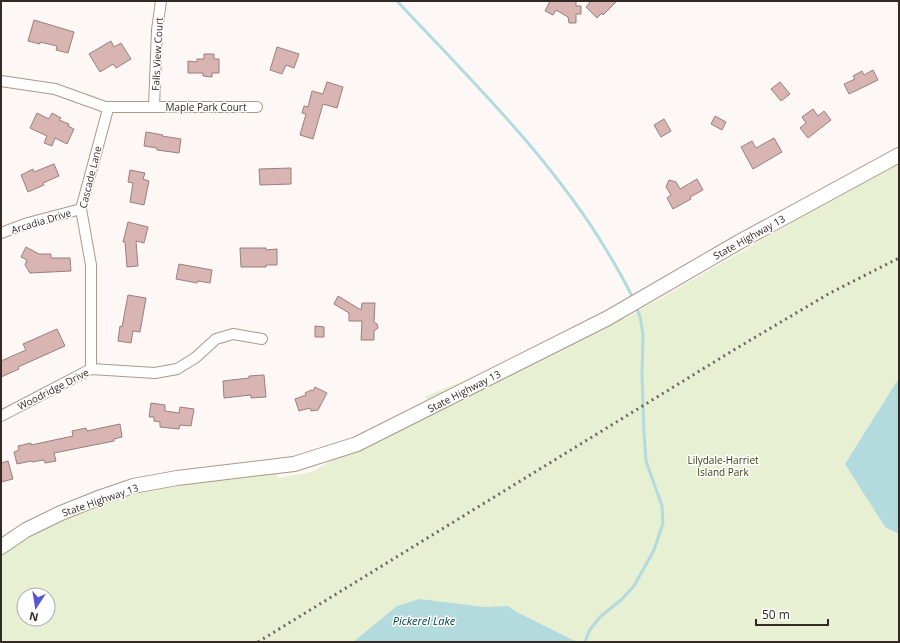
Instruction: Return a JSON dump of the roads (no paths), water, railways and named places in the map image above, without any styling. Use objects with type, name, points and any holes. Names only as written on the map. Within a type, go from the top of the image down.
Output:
[{"type":"street","name":"Falls View Court","points":[[154,107],[157,30],[161,1]]},
{"type":"street","name":"Maple Park Court","points":[[1,81],[55,89],[105,107],[257,107]]},
{"type":"street","name":"Cascade Lane","points":[[91,369],[91,265],[81,209],[108,109],[105,107]]},
{"type":"street","name":"State Highway 13","points":[[1,547],[26,530],[60,513],[133,486],[177,478],[294,464],[357,444],[608,318],[710,258],[899,155]]},
{"type":"street","name":"Arcadia Drive","points":[[1,233],[28,223],[81,209]]},
{"type":"street","name":"Woodridge Drive","points":[[1,416],[91,369],[155,373],[177,369],[195,358],[216,339],[233,334],[262,339]]},
{"type":"water","points":[[899,378],[899,534],[885,527],[845,464]]},
{"type":"water","name":"Pickerel Lake","points":[[419,599],[485,607],[508,606],[577,642],[353,642],[397,606]]},
{"type":"waterway","points":[[397,1],[504,115],[554,175],[599,238],[633,299]]},
{"type":"waterway","points":[[585,642],[589,631],[600,617],[622,599],[634,586],[654,550],[663,523],[662,506],[646,461],[642,375],[643,334],[640,317],[636,306]]},
{"type":"railway","points":[[258,642],[737,348],[830,293],[899,258]]},
{"type":"park label","name":"Lilydale-Harriet Island Park","points":[[723,466]]}]
